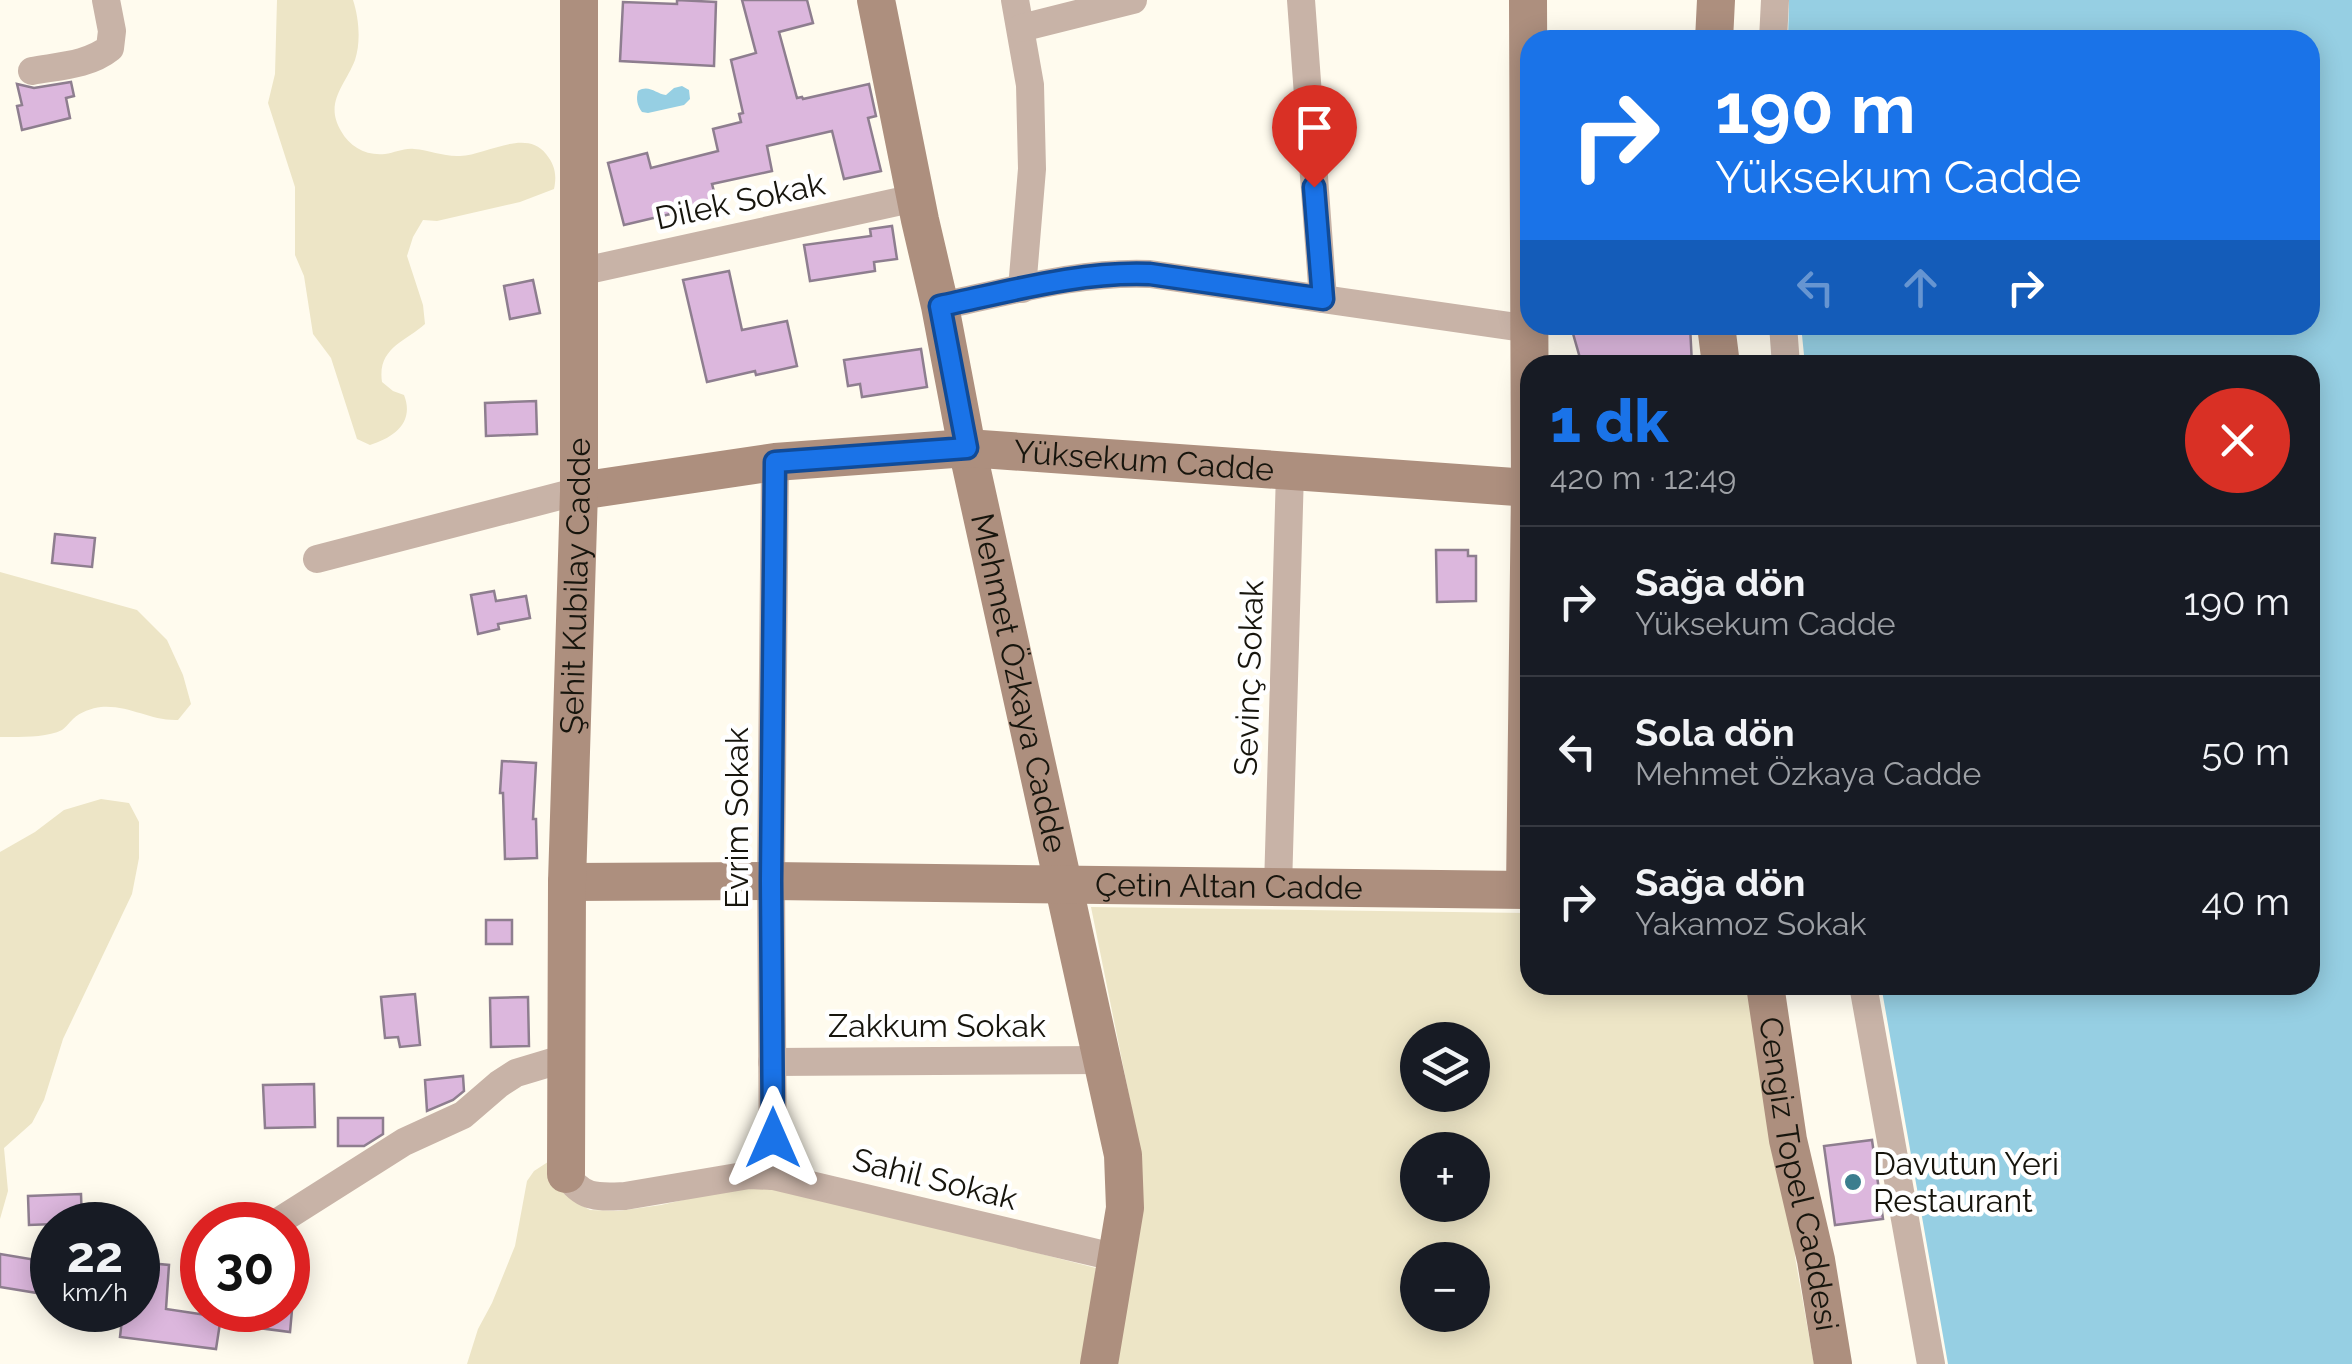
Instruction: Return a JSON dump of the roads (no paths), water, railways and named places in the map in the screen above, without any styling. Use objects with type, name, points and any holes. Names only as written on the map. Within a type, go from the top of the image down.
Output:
[{"type":"street","points":[[32,71],[85,62],[110,48],[112,31],[106,0]]},
{"type":"street","name":"Şehit Kubilay Cadde","points":[[566,1174],[566,882],[580,490],[579,0]]},
{"type":"street","name":"Mehmet Özkaya Cadde","points":[[876,0],[967,448],[1123,1155],[1125,1208],[1099,1364]]},
{"type":"street","points":[[1015,0],[1030,85],[1032,169],[1022,289]]},
{"type":"street","points":[[1021,28],[1133,0]]},
{"type":"street","points":[[1301,0],[1323,299]]},
{"type":"street","points":[[1528,0],[1528,30]]},
{"type":"street","points":[[1714,30],[1716,0]]},
{"type":"street","points":[[1774,30],[1775,0]]},
{"type":"street","name":"Dilek Sokak","points":[[579,272],[916,198]]},
{"type":"street","points":[[940,306],[1104,274],[1128,273],[1520,328]]},
{"type":"street","name":"Yüksekum Cadde","points":[[580,490],[775,462],[967,448],[1520,487]]},
{"type":"street","name":"Evrim Sokak","points":[[773,1176],[775,462]]},
{"type":"street","name":"Sevinç Sokak","points":[[1278,888],[1290,472]]},
{"type":"street","points":[[317,559],[580,490]]},
{"type":"street","name":"Çetin Altan Cadde","points":[[566,882],[1520,890]]},
{"type":"street","name":"Cengiz Topel Caddesi","points":[[1766,995],[1788,1140],[1816,1260],[1833,1364]]},
{"type":"street","points":[[1865,995],[1931,1364]]},
{"type":"street","points":[[309,1202],[404,1142],[463,1115],[516,1074],[566,1058]]},
{"type":"street","name":"Zakkum Sokak","points":[[772,1062],[1102,1060]]},
{"type":"street","name":"Sahil Sokak","points":[[566,1174],[576,1188],[604,1197],[749,1175],[773,1176],[1118,1258]]},
{"type":"water","points":[[1789,0],[2352,0],[2352,1364],[1948,1364],[1883,995],[2320,995],[2320,355],[1804,355],[1802,335],[2320,335],[2320,30],[1788,30]]},
{"type":"water","points":[[682,86],[689,90],[690,99],[684,105],[648,113],[639,107],[638,91],[642,89],[666,95]]},
{"type":"place","name":"Davutun Yeri Restaurant","points":[[1853,1182]]}]
